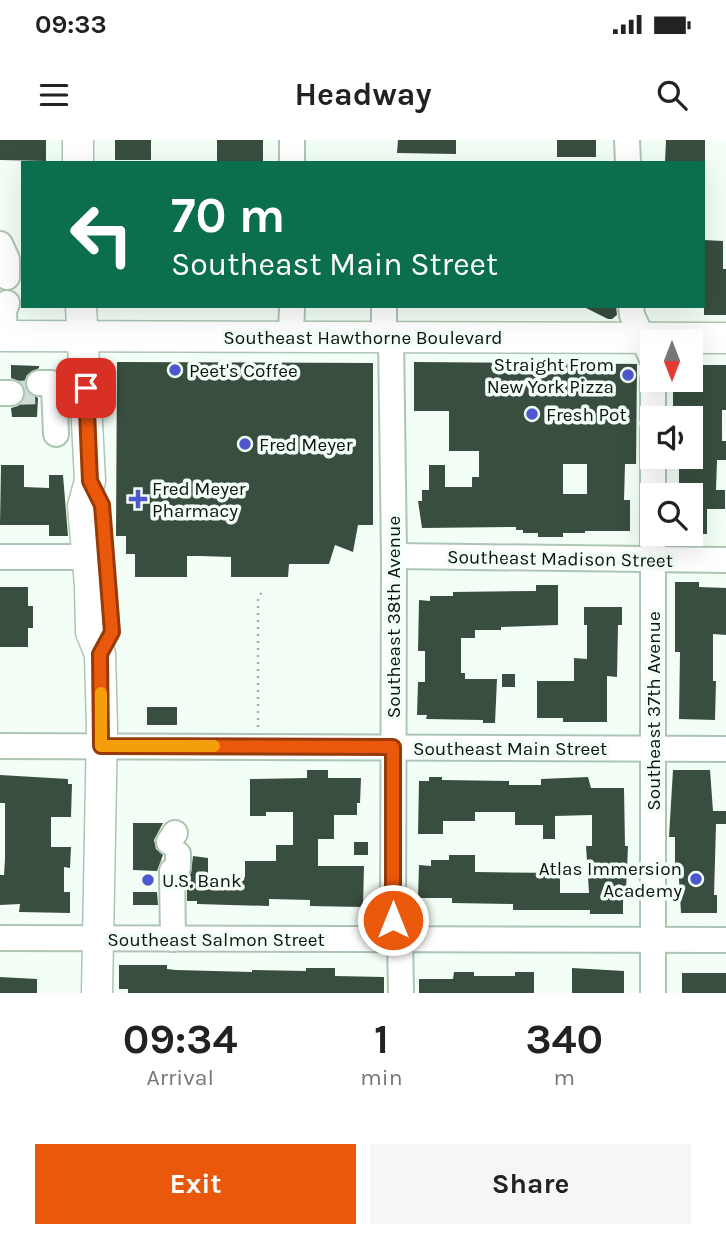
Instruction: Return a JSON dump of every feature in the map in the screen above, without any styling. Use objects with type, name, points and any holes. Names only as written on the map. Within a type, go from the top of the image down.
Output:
[{"type":"main road","points":[[78,140],[78,161]]},
{"type":"main road","points":[[81,308],[90,481],[83,506],[91,632],[100,654],[97,993]]},
{"type":"main road","name":"Southeast Hawthorne Boulevard","points":[[4,318],[83,336],[388,337],[640,350]]},
{"type":"main road","name":"Southeast Hawthorne Boulevard","points":[[704,341],[726,338]]},
{"type":"main road","points":[[90,481],[102,505],[112,632],[100,654]]},
{"type":"street","points":[[292,140],[292,161]]},
{"type":"street","points":[[627,140],[628,161]]},
{"type":"street","points":[[291,337],[292,308]]},
{"type":"street","name":"Southeast 38th Avenue","points":[[384,308],[388,337],[394,556],[393,747],[397,939],[401,993]]},
{"type":"street","points":[[631,308],[640,334]]},
{"type":"street","points":[[45,394],[56,434]]},
{"type":"street","name":"Southeast 37th Avenue","points":[[653,469],[653,993]]},
{"type":"street","name":"Southeast Madison Street","points":[[394,556],[726,560]]},
{"type":"street","points":[[0,557],[87,557]]},
{"type":"street","name":"Southeast Main Street","points":[[0,746],[726,749]]},
{"type":"street","points":[[173,939],[174,849]]},
{"type":"street","name":"Southeast Salmon Street","points":[[0,938],[726,940]]},
{"type":"path","points":[[258,746],[258,600],[262,591]]},
{"type":"building","points":[[0,140],[46,140],[46,161],[0,160]]},
{"type":"building","points":[[115,140],[151,140],[151,160],[115,160]]},
{"type":"building","points":[[217,140],[263,140],[263,161],[217,161]]},
{"type":"building","points":[[398,140],[456,140],[456,154],[397,153]]},
{"type":"building","points":[[557,140],[596,140],[596,157],[557,157]]},
{"type":"building","points":[[666,140],[705,140],[705,161],[665,161]]},
{"type":"building","points":[[705,240],[723,241],[726,315],[704,315]]},
{"type":"building","points":[[586,308],[616,308],[617,315],[608,319]]},
{"type":"building","name":"Fred Meyer","points":[[117,362],[373,363],[373,525],[358,525],[353,552],[335,545],[329,564],[289,564],[288,577],[231,577],[231,557],[187,556],[187,577],[135,577],[135,554],[126,554],[126,536],[116,536]]},
{"type":"building","points":[[414,362],[637,364],[636,464],[625,464],[624,500],[630,500],[630,531],[585,531],[563,533],[563,537],[538,537],[538,533],[523,533],[523,530],[516,530],[516,527],[422,528],[418,501],[422,501],[422,490],[429,490],[429,465],[445,465],[445,487],[472,487],[472,477],[479,477],[479,451],[449,451],[449,411],[414,411]],"holes":[[[563,464],[587,464],[587,494],[563,494]]]},
{"type":"building","points":[[11,365],[39,366],[27,375],[24,382],[27,391],[38,398],[37,417],[12,417],[11,408],[23,401],[26,392],[19,381],[11,378]]},
{"type":"building","points":[[704,365],[726,365],[726,410],[722,410],[722,441],[726,441],[726,460],[717,460],[716,490],[725,490],[725,509],[707,509],[707,534],[703,534],[703,483],[679,483],[679,469],[703,469],[703,406],[673,406],[673,392],[704,392]]},
{"type":"building","points":[[1,465],[24,465],[24,487],[49,488],[49,475],[63,475],[68,536],[49,536],[49,525],[0,525]]},
{"type":"building","points":[[675,582],[699,582],[699,587],[726,588],[726,635],[713,634],[715,720],[679,719],[680,652],[675,652]]},
{"type":"building","points":[[536,585],[558,585],[558,625],[475,630],[475,638],[461,638],[461,673],[465,673],[465,679],[497,679],[495,723],[483,723],[483,720],[426,719],[427,715],[417,715],[418,682],[425,682],[425,651],[418,651],[419,600],[430,601],[430,596],[453,596],[453,592],[536,591]]},
{"type":"building","points":[[0,587],[28,587],[28,606],[33,606],[33,628],[28,628],[28,647],[0,647]]},
{"type":"building","points":[[584,607],[622,607],[622,625],[618,625],[617,677],[607,676],[607,722],[563,722],[563,718],[537,718],[537,681],[574,681],[574,658],[587,659]]},
{"type":"building","points":[[502,674],[515,674],[515,687],[502,687]]},
{"type":"building","points":[[147,707],[177,707],[177,725],[147,725]]},
{"type":"building","points":[[307,770],[328,770],[328,778],[361,778],[357,815],[334,815],[334,839],[318,839],[318,866],[364,866],[363,907],[310,906],[310,900],[269,899],[269,906],[197,904],[197,901],[187,901],[187,879],[191,873],[193,856],[208,858],[208,876],[245,877],[245,861],[276,861],[276,845],[293,845],[293,812],[266,812],[266,816],[250,816],[250,779],[307,778]]},
{"type":"building","points":[[673,770],[710,770],[713,811],[726,811],[726,824],[716,824],[714,895],[717,895],[717,913],[681,913],[675,837],[669,837]]},
{"type":"building","points":[[0,775],[68,779],[68,784],[72,784],[71,817],[51,817],[51,847],[71,847],[70,868],[64,867],[64,892],[70,892],[70,913],[19,912],[20,904],[0,905],[0,875],[4,875],[5,859],[5,803],[0,803]]},
{"type":"building","points":[[429,777],[442,777],[442,780],[509,781],[509,785],[541,785],[541,779],[588,777],[591,788],[624,788],[625,846],[628,846],[623,914],[590,914],[590,910],[513,910],[513,904],[452,903],[452,898],[418,898],[419,865],[431,866],[431,860],[449,860],[449,855],[475,855],[475,872],[560,873],[560,893],[589,893],[586,846],[592,846],[592,815],[555,816],[555,839],[543,839],[543,825],[515,825],[515,812],[475,812],[475,821],[443,821],[443,834],[418,834],[419,781],[429,781]]},
{"type":"building","points":[[133,823],[163,823],[154,840],[156,849],[163,855],[157,871],[133,870]]},
{"type":"building","points":[[354,842],[368,842],[368,855],[354,855]]},
{"type":"building","points":[[133,892],[157,892],[158,905],[133,905]]},
{"type":"building","points":[[119,965],[167,965],[167,969],[176,970],[252,972],[335,968],[335,976],[384,977],[384,993],[128,993],[128,989],[119,989]]},
{"type":"building","points":[[572,968],[624,971],[624,993],[572,993]]},
{"type":"building","points":[[454,972],[474,972],[474,976],[515,976],[515,972],[534,972],[534,993],[419,993],[419,979],[453,979]]},
{"type":"building","points":[[682,973],[726,973],[726,993],[682,993]]},
{"type":"building","points":[[0,977],[37,979],[37,993],[0,993]]},
{"type":"tunnel","points":[[11,393],[39,392]]},
{"type":"slow traffic","points":[[101,693],[101,746],[214,746]]},
{"type":"place","name":"Peet's Coffee","points":[[175,370]]},
{"type":"place","name":"Straight From New York Pizza","points":[[628,375]]},
{"type":"place","name":"Fresh Pot","points":[[532,414]]},
{"type":"place","name":"Fred Meyer","points":[[245,444]]},
{"type":"place","name":"Fred Meyer Pharmacy","points":[[138,499]]},
{"type":"place","name":"Atlas Immersion Academy","points":[[696,879]]},
{"type":"place","name":"U.S. Bank","points":[[148,880]]},
{"type":"route","points":[[86,388],[90,481],[102,505],[112,632],[100,654],[101,746],[393,747],[393,920]]}]
